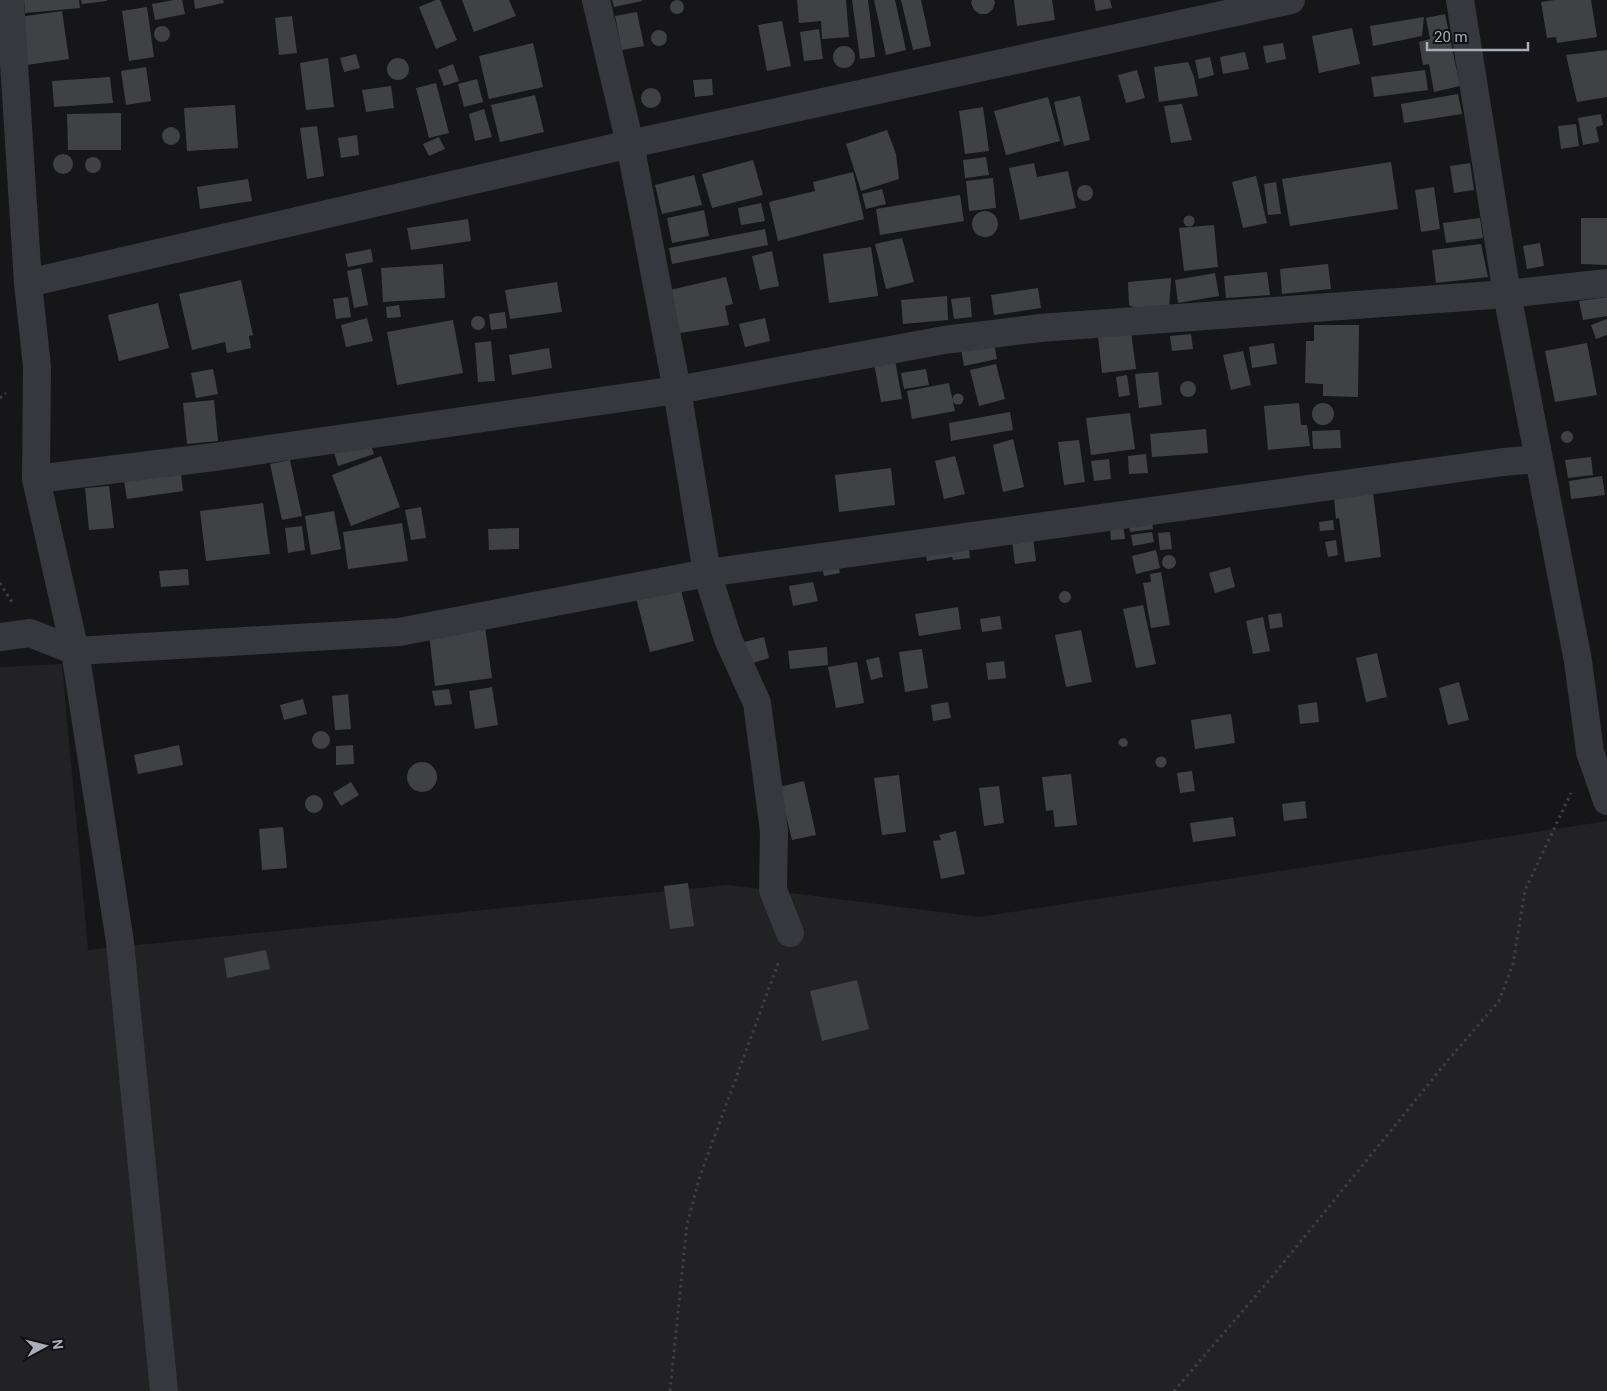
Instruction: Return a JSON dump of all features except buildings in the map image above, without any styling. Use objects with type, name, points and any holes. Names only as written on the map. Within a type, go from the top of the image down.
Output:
[{"type":"street","points":[[10,0],[28,283],[37,367],[36,479],[75,651],[120,942],[164,1391]]},
{"type":"street","points":[[596,0],[630,144],[677,390],[707,573],[728,639],[756,703],[774,831],[773,890],[790,933]]},
{"type":"street","points":[[28,283],[630,144],[1291,0]]},
{"type":"street","points":[[1460,0],[1507,294],[1578,661],[1590,752],[1607,801]]},
{"type":"street","points":[[36,479],[214,457],[677,390],[944,340],[1021,331],[1507,294],[1607,283]]},
{"type":"street","points":[[0,636],[30,633],[75,651],[399,632],[707,573],[1503,462],[1538,459]]},
{"type":"path","points":[[1174,1391],[1271,1278],[1498,1001],[1513,964],[1526,890],[1590,752]]},
{"type":"path","points":[[670,1391],[689,1214],[700,1176],[790,933]]},
{"type":"shaded area","points":[[62,664],[88,950],[728,885],[979,917],[1607,821],[1607,1391],[0,1391],[0,667]]}]
